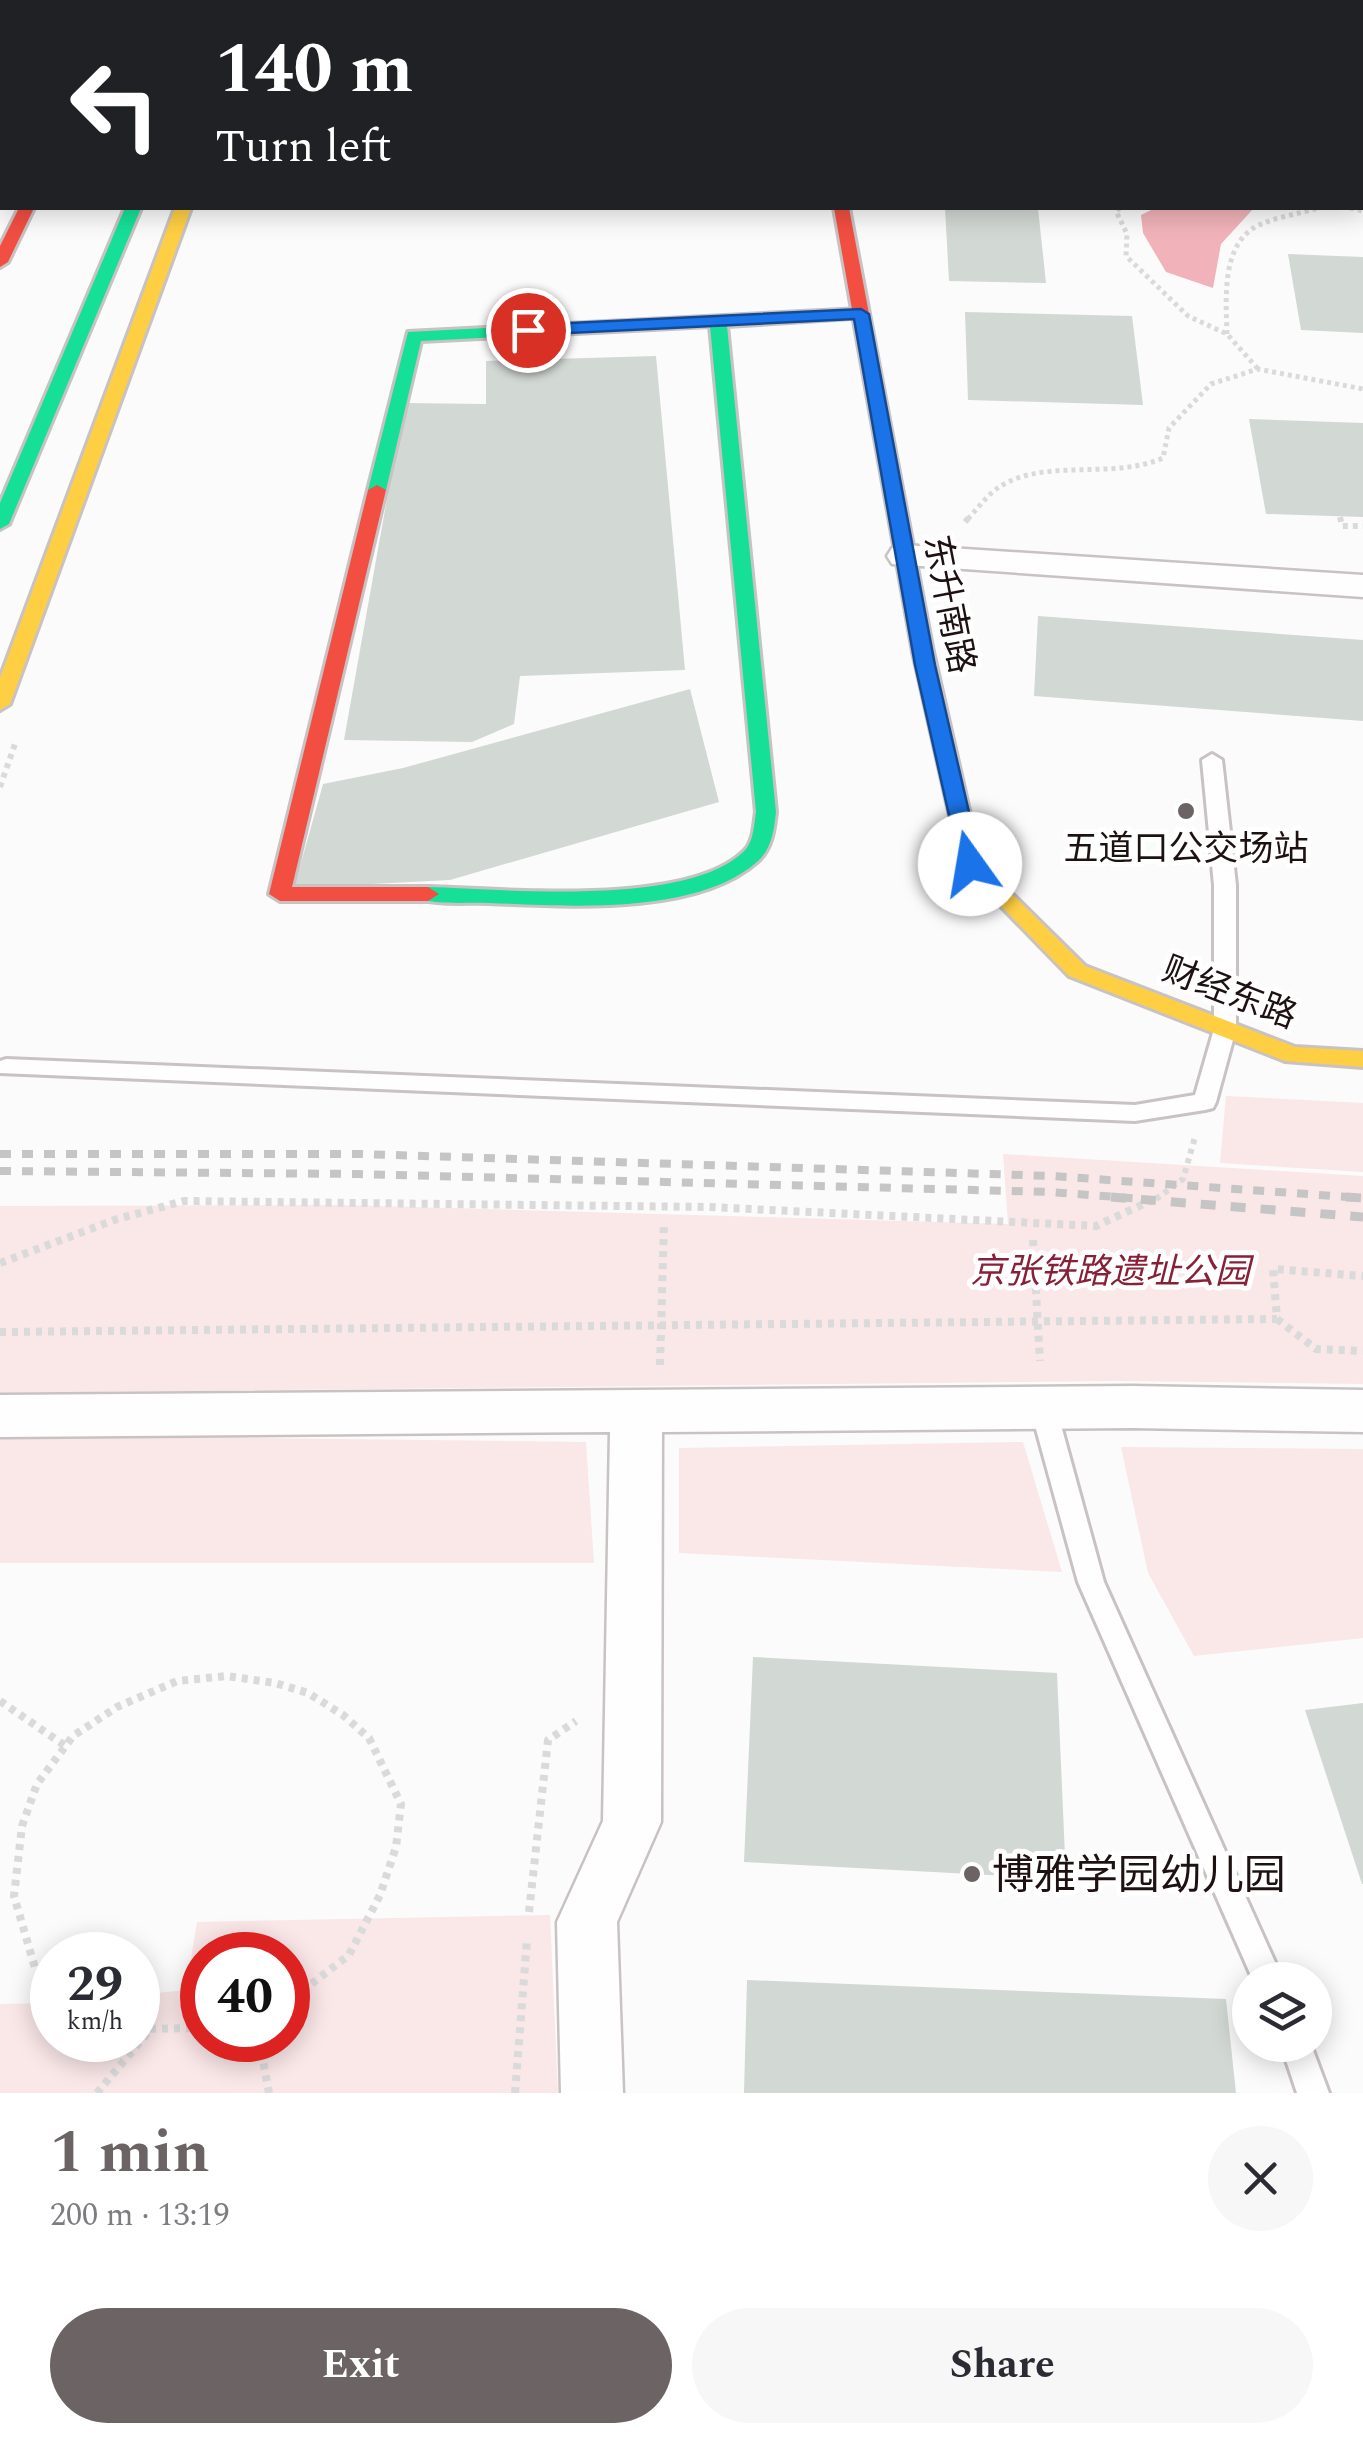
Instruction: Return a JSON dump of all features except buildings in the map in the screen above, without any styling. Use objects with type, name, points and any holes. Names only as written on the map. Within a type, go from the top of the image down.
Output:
[{"type":"main road","points":[[0,262],[25,210]]},
{"type":"main road","points":[[0,524],[132,210]]},
{"type":"main road","points":[[0,704],[182,210]]},
{"type":"main road","name":"东升南路","points":[[841,210],[925,665],[970,864],[1077,971]]},
{"type":"main road","points":[[718,321],[766,812],[761,844],[732,870],[702,887],[658,895],[280,894],[414,336],[718,321],[861,314]]},
{"type":"main road","name":"财经东路","points":[[1077,971],[1293,1055],[1363,1059]]},
{"type":"street","points":[[905,556],[1363,586]]},
{"type":"street","points":[[0,1416],[1043,1407],[1360,1418]]},
{"type":"street","points":[[592,2093],[587,1922],[632,1822],[647,1412]]},
{"type":"lane","points":[[6,1067],[1135,1113],[1205,1102],[1225,1029],[1226,885],[1212,760]]},
{"type":"lane","points":[[1043,1407],[1091,1582],[1260,1962]]},
{"type":"lane","points":[[1302,2062],[1313,2093]]},
{"type":"path","points":[[1117,210],[1127,234],[1126,256],[1140,274],[1188,316],[1227,334],[1258,369]]},
{"type":"path","points":[[1227,334],[1226,290],[1236,242],[1257,226],[1311,210]]},
{"type":"path","points":[[964,522],[1000,486],[1033,476],[1060,470],[1094,474],[1145,469],[1164,458],[1169,428],[1211,384],[1258,369],[1363,389]]},
{"type":"path","points":[[1340,516],[1342,526],[1363,526]]},
{"type":"path","points":[[0,1263],[117,1218],[184,1201],[709,1206],[1096,1226],[1150,1204],[1183,1179],[1205,1102]]},
{"type":"path","points":[[647,1412],[662,1326],[664,1222]]},
{"type":"path","points":[[1033,1240],[1043,1407]]},
{"type":"path","points":[[1277,1319],[1273,1270],[1363,1276]]},
{"type":"path","points":[[0,1332],[1277,1319],[1316,1349],[1363,1351]]},
{"type":"path","points":[[30,1951],[14,1896],[22,1826],[37,1784],[64,1746],[117,1707],[176,1681],[227,1676],[275,1683],[308,1694],[369,1738],[401,1804],[396,1847],[380,1895],[350,1955],[310,1985]]},
{"type":"path","points":[[0,1701],[64,1746]]},
{"type":"path","points":[[514,2093],[548,1740],[580,1718]]},
{"type":"path","points":[[97,2093],[120,2062]]},
{"type":"path","points":[[263,2062],[268,2093]]},
{"type":"green space","points":[[1226,1096],[1363,1103],[1363,1172],[1220,1163]]},
{"type":"green space","name":"京张铁路遗址公园","points":[[1003,1154],[1363,1176],[1363,1384],[1121,1381],[0,1393],[0,1206],[342,1205],[1008,1224]]},
{"type":"green space","points":[[0,1435],[586,1442],[594,1563],[0,1563]]},
{"type":"green space","points":[[1023,1442],[1062,1572],[679,1553],[679,1448]]},
{"type":"green space","points":[[1121,1447],[1363,1449],[1363,1638],[1194,1656],[1148,1573]]},
{"type":"green space","points":[[550,1915],[558,2093],[0,2093],[0,2004],[30,2003],[30,2062],[160,2062],[160,1993],[180,1991],[180,2062],[310,2062],[310,1932],[195,1932],[197,1922]]},
{"type":"shaded area","points":[[1151,210],[1252,210],[1221,244],[1213,288],[1166,272],[1143,233],[1141,215]]},
{"type":"railway","points":[[0,1154],[361,1154],[1052,1176],[1363,1198],[1346,1197]]},
{"type":"railway","points":[[0,1171],[357,1174],[1050,1192],[1142,1199]]},
{"type":"railway","points":[[1111,1197],[1363,1217]]},
{"type":"traffic: fast","points":[[0,524],[132,210]]},
{"type":"traffic: fast","points":[[377,490],[414,336],[861,314]]},
{"type":"traffic: fast","points":[[428,894],[550,898],[647,894],[727,874],[759,845],[766,812],[718,321]]},
{"type":"traffic: slow","points":[[0,704],[182,210]]},
{"type":"traffic: slow","points":[[923,652],[971,865],[1077,971],[1293,1055],[1363,1059]]},
{"type":"traffic: jam","points":[[0,262],[25,210]]},
{"type":"traffic: jam","points":[[841,210],[923,652]]},
{"type":"traffic: jam","points":[[377,490],[280,894],[428,894]]},
{"type":"place","name":"五道口公交场站","points":[[1186,811]]},
{"type":"place","name":"博雅学园幼儿园","points":[[972,1874]]},
{"type":"route","points":[[528,330],[861,314],[925,665],[970,864]]}]
